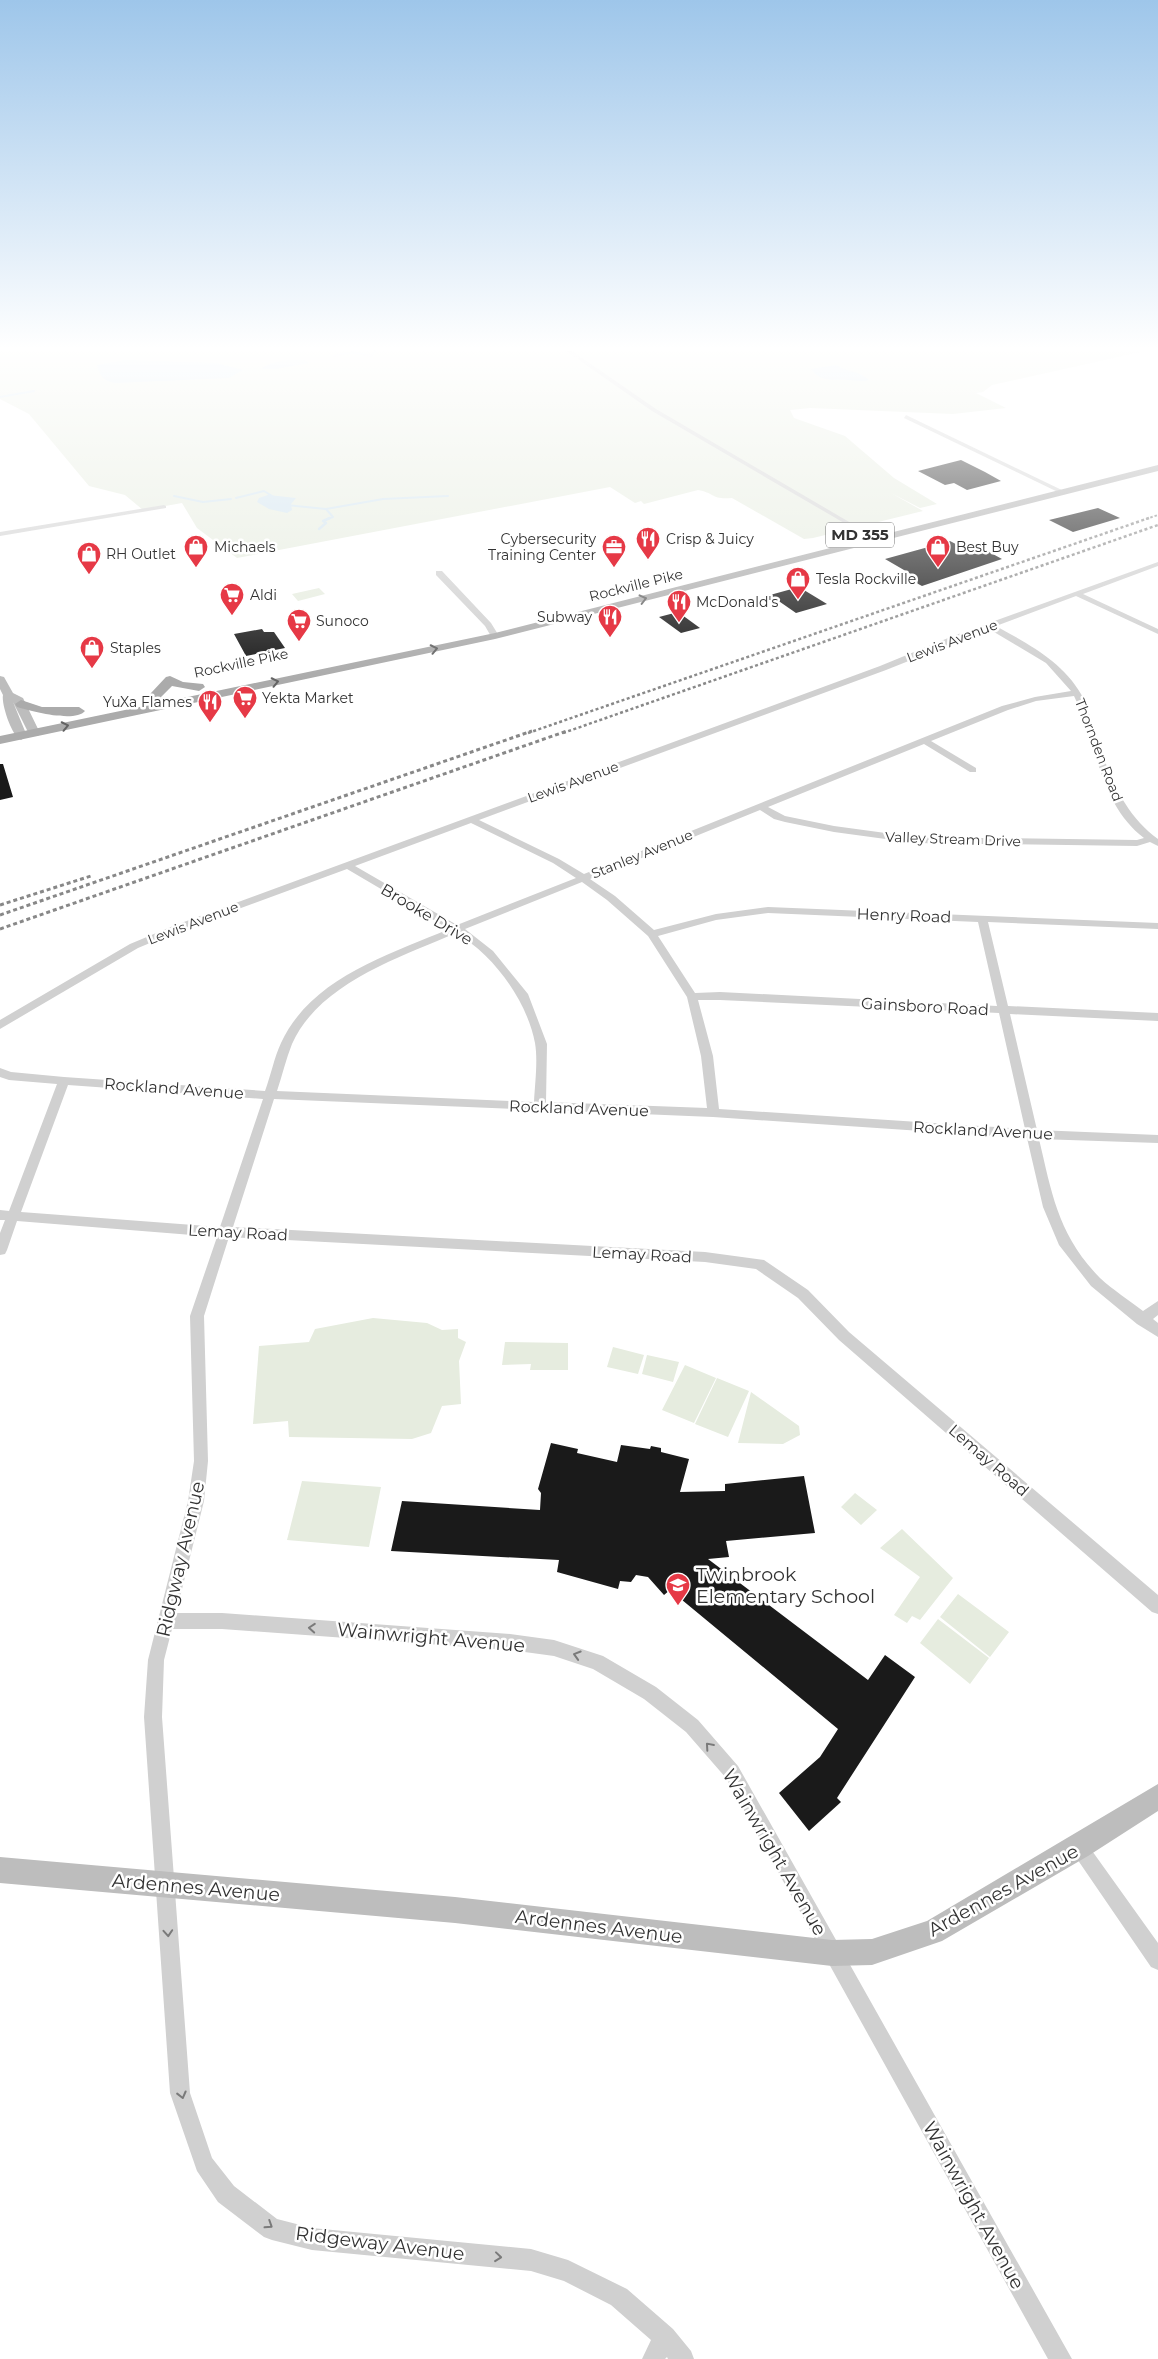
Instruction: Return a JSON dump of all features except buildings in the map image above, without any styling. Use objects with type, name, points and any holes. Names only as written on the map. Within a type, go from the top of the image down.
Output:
[{"type":"main road","name":"Rockville Pike","points":[[0,740],[18,730],[492,630],[877,540],[1053,487],[1158,461]]},
{"type":"main road","name":"Rockville Pike","points":[[32,727],[78,711],[155,696],[170,680],[180,685],[199,687],[492,630],[566,606],[865,534],[1064,493],[1158,468]]},
{"type":"main road","points":[[21,704],[41,711],[78,711]]},
{"type":"main road","name":"Rockville Pike","points":[[0,727],[18,730]]},
{"type":"street","points":[[741,461],[877,540]]},
{"type":"street","points":[[999,461],[1064,493]]},
{"type":"street","points":[[0,534],[164,506]]},
{"type":"street","name":"Lewis Avenue","points":[[0,1025],[134,946],[177,928],[1156,566]]},
{"type":"street","points":[[439,573],[492,630]]},
{"type":"street","points":[[1077,594],[1158,632]]},
{"type":"street","name":"Thornden Road","points":[[990,626],[1041,655],[1063,674],[1077,693],[1116,801],[1132,821],[1155,841]]},
{"type":"street","points":[[0,679],[10,695],[17,698],[21,704],[32,727]]},
{"type":"street","name":"Stanley Avenue","points":[[270,1095],[287,1043],[302,1019],[327,994],[361,970],[457,929],[1005,708],[1058,695],[1077,693]]},
{"type":"street","points":[[10,695],[7,702],[18,730]]},
{"type":"street","points":[[924,740],[973,770]]},
{"type":"street","name":"Valley Stream Drive","points":[[760,806],[777,817],[785,819],[887,837],[972,841],[1137,843],[1155,841]]},
{"type":"street","points":[[472,820],[556,861],[583,878],[611,898],[652,934],[692,997],[707,1056],[713,1113]]},
{"type":"street","name":"Brooke Drive","points":[[348,865],[362,875],[469,936],[489,954],[523,994],[540,1044],[540,1107]]},
{"type":"street","name":"Henry Road","points":[[652,934],[716,916],[768,910],[1158,926]]},
{"type":"street","points":[[982,918],[1049,1207],[1064,1241],[1096,1282],[1158,1331]]},
{"type":"street","name":"Gainsboro Road","points":[[692,997],[720,996],[1158,1017]]},
{"type":"street","name":"Rockland Avenue","points":[[0,1072],[9,1076],[270,1095],[713,1113],[1032,1134],[1158,1139]]},
{"type":"street","points":[[0,1250],[7,1216],[64,1080]]},
{"type":"street","name":"Ridgway Avenue","points":[[164,1885],[152,1717],[156,1660],[196,1501],[201,1461],[197,1316],[223,1232],[270,1095]]},
{"type":"street","name":"Lemay Road","points":[[7,1216],[223,1232],[705,1257],[759,1264],[803,1294],[844,1336],[1158,1606]]},
{"type":"street","points":[[1142,1320],[1158,1307]]},
{"type":"street","name":"Wainwright Avenue","points":[[165,1621],[222,1622],[510,1642],[554,1648],[598,1662],[650,1692],[692,1726],[732,1772],[1061,2359]]},
{"type":"street","name":"Ardennes Avenue","points":[[0,1870],[455,1910],[832,1953],[872,1952],[933,1932],[1079,1847],[1158,1796]]},
{"type":"street","points":[[1079,1847],[1158,1960]]},
{"type":"street","name":"Ridgeway Avenue","points":[[164,1885],[180,2093],[204,2164],[226,2194],[272,2229],[312,2239],[531,2260],[568,2270],[619,2297],[665,2337],[683,2359]]},
{"type":"street","points":[[652,2359],[665,2337]]},
{"type":"shaded area","points":[[68,461],[874,461],[894,478],[937,504],[920,508],[891,493],[923,511],[804,539],[732,498],[721,498],[698,490],[644,504],[641,501],[635,503],[610,487],[237,558],[197,528],[182,503],[143,510],[125,495],[89,486]]},
{"type":"shaded area","points":[[319,588],[325,594],[298,601],[292,594]]},
{"type":"shaded area","points":[[373,1318],[427,1323],[442,1330],[458,1329],[458,1338],[466,1342],[459,1361],[461,1404],[442,1406],[431,1433],[412,1439],[289,1437],[288,1421],[253,1424],[259,1346],[309,1342],[315,1329]]},
{"type":"shaded area","points":[[505,1342],[568,1343],[568,1370],[530,1370],[531,1364],[502,1365]]},
{"type":"shaded area","points":[[613,1347],[644,1355],[638,1374],[607,1367]]},
{"type":"shaded area","points":[[647,1355],[679,1362],[673,1382],[642,1374]]},
{"type":"shaded area","points":[[685,1365],[716,1378],[694,1423],[662,1410]]},
{"type":"shaded area","points":[[717,1378],[749,1391],[728,1437],[695,1424]]},
{"type":"shaded area","points":[[751,1392],[799,1426],[800,1435],[783,1444],[738,1443]]},
{"type":"shaded area","points":[[302,1481],[381,1487],[369,1547],[287,1540]]},
{"type":"shaded area","points":[[855,1493],[877,1510],[861,1525],[841,1507]]},
{"type":"shaded area","points":[[902,1529],[953,1578],[920,1620],[912,1616],[907,1623],[894,1615],[920,1577],[880,1548]]},
{"type":"shaded area","points":[[958,1594],[1009,1632],[990,1657],[940,1617]]},
{"type":"shaded area","points":[[938,1619],[989,1658],[970,1684],[920,1643]]},
{"type":"water","points":[[268,495],[296,498],[291,504],[292,510],[287,513],[269,509],[257,502],[259,498]]},
{"type":"waterway","points":[[236,498],[264,491],[277,499]]},
{"type":"waterway","points":[[174,496],[203,502],[231,499]]},
{"type":"waterway","points":[[326,509],[383,499],[448,496]]},
{"type":"waterway","points":[[286,505],[326,509]]},
{"type":"waterway","points":[[326,509],[333,517],[330,518]]},
{"type":"waterway","points":[[319,529],[326,523],[323,521],[330,518]]},
{"type":"railway","points":[[1149,518],[1158,515]]},
{"type":"railway","points":[[528,733],[1149,518]]},
{"type":"railway","points":[[563,733],[1158,525]]},
{"type":"railway","points":[[0,915],[532,731]]},
{"type":"railway","points":[[0,929],[567,731]]},
{"type":"railway","points":[[0,905],[91,876]]},
{"type":"place","name":"Crisp & Juicy","points":[[648,560]]},
{"type":"place","name":"Michaels","points":[[196,568]]},
{"type":"place","name":"Cybersecurity Training Center","points":[[614,568]]},
{"type":"place","name":"Best Buy","points":[[938,568]]},
{"type":"place","name":"RH Outlet","points":[[89,575]]},
{"type":"place","name":"Tesla Rockville","points":[[798,600]]},
{"type":"place","name":"Aldi","points":[[232,616]]},
{"type":"place","name":"McDonald's","points":[[679,623]]},
{"type":"place","name":"Subway","points":[[610,638]]},
{"type":"place","name":"Sunoco","points":[[299,642]]},
{"type":"place","name":"Staples","points":[[92,669]]},
{"type":"place","name":"Yekta Market","points":[[245,719]]},
{"type":"place","name":"YuXa Flames","points":[[210,723]]},
{"type":"place","name":"Twinbrook Elementary School","points":[[678,1606]]}]
